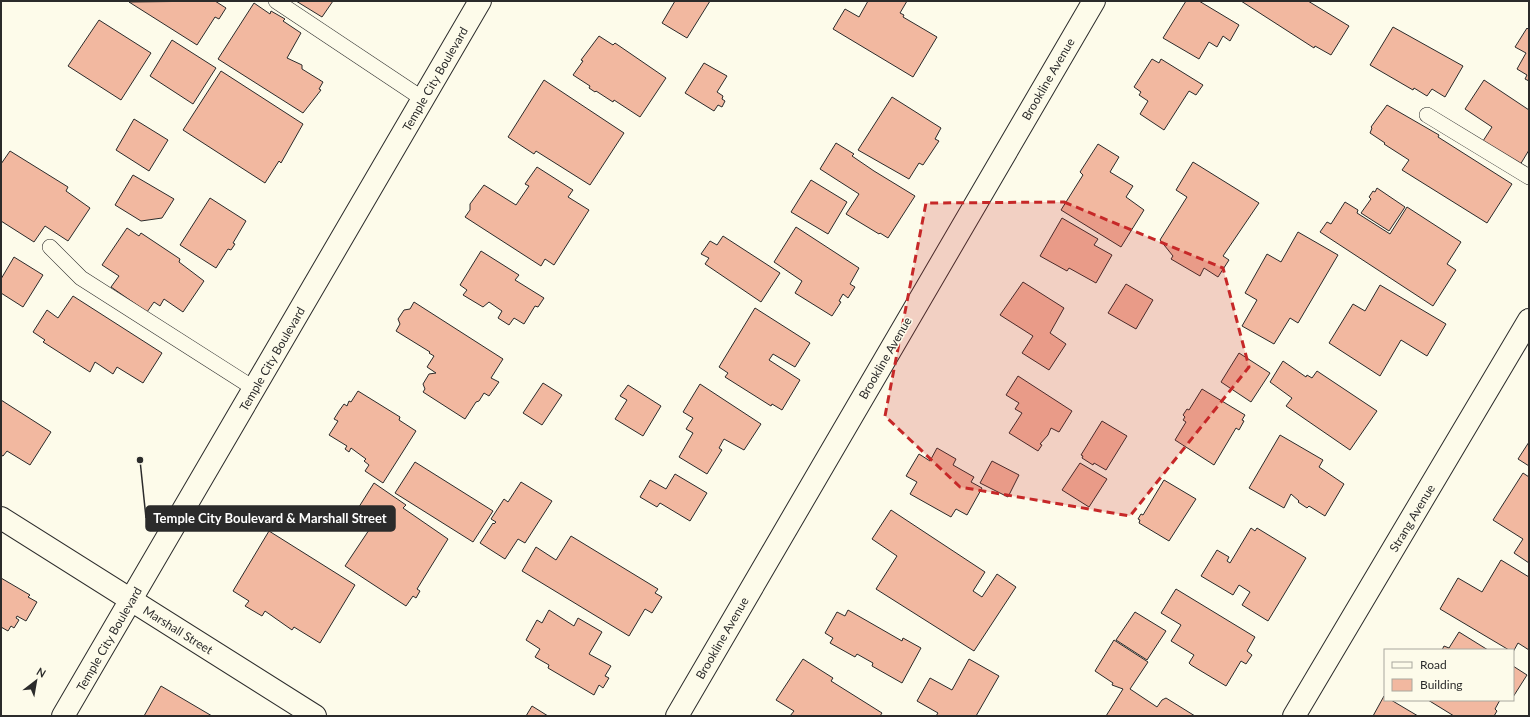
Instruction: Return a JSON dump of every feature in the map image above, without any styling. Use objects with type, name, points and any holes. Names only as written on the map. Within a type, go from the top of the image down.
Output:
[{"type":"street","name":"Temple City Boulevard","points":[[63,716],[480,1]]},
{"type":"street","name":"Brookline Avenue","points":[[677,716],[1094,1]]},
{"type":"street","name":"Strang Avenue","points":[[1294,716],[1529,320]]},
{"type":"street","name":"Marshall Street","points":[[1,518],[315,716]]},
{"type":"lane","points":[[276,1],[423,99]]},
{"type":"lane","points":[[1427,115],[1529,177]]},
{"type":"lane","points":[[50,247],[81,278],[255,389]]},
{"type":"highlighted area","points":[[1064,202],[1223,268],[1249,367],[1130,516],[960,487],[885,416],[926,203]]},
{"type":"building","points":[[215,1],[226,8],[219,19],[215,17],[197,45],[129,2]]},
{"type":"building","points":[[296,1],[333,1],[322,17]]},
{"type":"building","points":[[675,1],[710,1],[687,38],[662,23]]},
{"type":"building","points":[[868,1],[907,1],[900,13],[904,15],[903,17],[937,37],[913,77],[833,29],[845,9],[859,17]]},
{"type":"building","points":[[1186,1],[1199,1],[1239,25],[1230,41],[1223,36],[1217,47],[1209,42],[1199,59],[1163,38]]},
{"type":"building","points":[[1241,1],[1308,1],[1349,26],[1331,55],[1315,46],[1314,48]]},
{"type":"building","points":[[254,3],[270,14],[271,11],[285,19],[283,21],[301,33],[287,58],[302,65],[302,69],[323,82],[319,89],[321,90],[303,113],[218,59]]},
{"type":"building","points":[[99,20],[151,53],[121,100],[68,66]]},
{"type":"building","points":[[1393,27],[1463,66],[1445,97],[1432,89],[1427,96],[1414,88],[1413,90],[1370,65]]},
{"type":"building","points":[[1527,28],[1529,30],[1529,81],[1525,79],[1527,75],[1517,69],[1526,53],[1515,47]]},
{"type":"building","points":[[599,36],[613,45],[615,43],[666,78],[640,117],[614,100],[613,102],[596,91],[595,92],[589,88],[590,86],[573,75],[583,61],[581,60]]},
{"type":"building","points":[[172,40],[216,68],[193,104],[150,76]]},
{"type":"building","points":[[1152,59],[1159,63],[1161,59],[1203,85],[1196,95],[1189,91],[1164,130],[1140,114],[1148,101],[1139,95],[1141,92],[1134,87]]},
{"type":"building","points":[[704,63],[727,76],[717,92],[723,96],[722,99],[725,101],[722,107],[718,105],[714,111],[685,93]]},
{"type":"building","points":[[221,71],[303,124],[281,163],[279,161],[265,183],[183,130]]},
{"type":"building","points":[[544,80],[624,133],[590,185],[536,151],[534,154],[508,137]]},
{"type":"building","points":[[1484,80],[1529,110],[1529,150],[1520,165],[1483,141],[1492,127],[1465,109]]},
{"type":"building","points":[[892,97],[941,128],[935,139],[939,141],[923,165],[919,163],[909,179],[858,150]]},
{"type":"building","points":[[1387,105],[1439,135],[1438,137],[1512,184],[1487,223],[1402,170],[1409,160],[1370,133],[1371,127]]},
{"type":"building","points":[[134,119],[168,140],[149,171],[116,150]]},
{"type":"building","points":[[836,143],[854,154],[852,156],[874,171],[915,196],[888,238],[846,214],[859,194],[820,169]]},
{"type":"building","points":[[1098,144],[1119,157],[1110,172],[1133,186],[1126,197],[1144,210],[1121,247],[1061,210],[1083,175],[1080,172]]},
{"type":"building","points":[[10,151],[68,187],[66,191],[90,208],[68,241],[45,226],[34,242],[1,221],[1,164]]},
{"type":"building","points":[[1193,162],[1259,203],[1223,256],[1229,260],[1218,277],[1204,268],[1200,276],[1171,259],[1173,256],[1160,240],[1187,197],[1176,190]]},
{"type":"building","points":[[537,167],[573,190],[568,197],[589,210],[554,265],[545,259],[541,266],[465,217],[470,210],[470,204],[484,185],[516,205],[529,186],[525,184]]},
{"type":"building","points":[[133,175],[174,199],[162,218],[141,221],[115,205]]},
{"type":"building","points":[[811,180],[847,202],[828,234],[791,212]]},
{"type":"building","points":[[1377,188],[1405,207],[1389,231],[1361,213],[1371,199],[1369,197]]},
{"type":"building","points":[[210,198],[246,221],[233,243],[235,244],[231,250],[228,249],[216,268],[180,245]]},
{"type":"building","points":[[1345,202],[1358,210],[1357,213],[1390,234],[1407,207],[1461,242],[1447,264],[1456,270],[1433,306],[1320,232],[1327,222],[1331,224]]},
{"type":"building","points":[[1062,218],[1098,239],[1094,245],[1112,255],[1096,283],[1069,268],[1067,271],[1040,256]]},
{"type":"building","points":[[796,227],[859,268],[850,284],[855,287],[848,298],[843,294],[839,301],[841,302],[832,316],[795,293],[802,281],[774,262]]},
{"type":"building","points":[[127,228],[139,236],[141,233],[180,259],[179,262],[204,281],[183,312],[164,299],[160,306],[154,302],[147,312],[111,287],[119,276],[102,265]]},
{"type":"building","points":[[1298,232],[1338,255],[1298,323],[1290,318],[1274,344],[1242,326],[1257,300],[1245,293],[1267,254],[1281,262]]},
{"type":"building","points":[[723,236],[780,273],[761,302],[705,264],[709,258],[701,254],[710,241],[717,245]]},
{"type":"building","points":[[481,251],[519,275],[515,280],[544,298],[538,307],[535,306],[524,324],[514,318],[509,325],[498,318],[502,311],[489,302],[483,307],[463,295],[467,290],[460,285]]},
{"type":"building","points":[[14,257],[43,275],[23,307],[1,293],[1,279]]},
{"type":"building","points":[[1023,282],[1064,308],[1050,333],[1066,344],[1049,370],[1022,353],[1033,336],[1000,315]]},
{"type":"building","points":[[1126,284],[1153,300],[1136,329],[1108,313]]},
{"type":"building","points":[[1380,285],[1446,324],[1427,356],[1401,340],[1380,376],[1329,343],[1353,304],[1365,311]]},
{"type":"building","points":[[73,296],[162,353],[143,383],[117,367],[113,374],[95,362],[90,372],[43,342],[45,340],[33,332],[47,310],[58,318]]},
{"type":"building","points":[[414,302],[503,359],[491,378],[499,382],[489,396],[484,393],[465,419],[423,392],[425,389],[423,384],[429,374],[436,373],[427,367],[434,356],[396,331],[400,324],[398,319],[404,310],[410,309]]},
{"type":"building","points":[[755,308],[810,343],[795,367],[773,354],[769,360],[800,380],[782,410],[772,404],[771,406],[725,377],[728,373],[719,367]]},
{"type":"building","points":[[1239,353],[1270,373],[1251,402],[1221,382]]},
{"type":"building","points":[[1283,361],[1306,377],[1307,375],[1312,378],[1317,371],[1377,411],[1350,450],[1286,406],[1292,398],[1270,382]]},
{"type":"building","points":[[1018,376],[1072,411],[1059,432],[1051,428],[1048,435],[1040,444],[1042,445],[1038,451],[1009,433],[1022,413],[1015,409],[1019,403],[1006,395]]},
{"type":"building","points":[[543,383],[562,395],[542,425],[523,413]]},
{"type":"building","points":[[700,384],[761,424],[744,450],[724,439],[719,448],[722,450],[707,474],[679,457],[693,433],[686,429],[693,418],[683,412]]},
{"type":"building","points":[[628,385],[661,406],[643,436],[615,419],[627,400],[620,396]]},
{"type":"building","points":[[1202,389],[1245,415],[1242,420],[1244,421],[1239,430],[1236,428],[1214,465],[1175,440],[1186,422],[1183,420],[1185,417],[1183,415],[1187,409],[1189,410]]},
{"type":"building","points":[[358,391],[400,417],[399,420],[416,431],[383,483],[365,471],[369,465],[364,461],[366,459],[351,448],[349,452],[345,449],[347,446],[329,435],[338,421],[334,419],[339,411],[344,404],[347,406],[349,401],[351,402]]},
{"type":"building","points":[[1,400],[51,432],[30,465],[7,451],[3,456],[1,455]]},
{"type":"building","points":[[1102,421],[1127,436],[1106,470],[1094,463],[1093,465],[1082,458],[1083,456],[1081,455]]},
{"type":"building","points":[[1280,435],[1323,460],[1319,467],[1344,484],[1325,516],[1309,506],[1307,508],[1298,502],[1299,501],[1291,494],[1284,508],[1249,488]]},
{"type":"building","points":[[1529,442],[1529,466],[1518,459]]},
{"type":"building","points":[[937,448],[956,459],[953,465],[974,477],[971,482],[982,488],[967,515],[956,509],[951,517],[910,494],[917,482],[906,476],[919,454],[930,461]]},
{"type":"building","points":[[992,461],[1019,475],[1008,497],[980,483]]},
{"type":"building","points":[[415,462],[493,511],[473,542],[395,493]]},
{"type":"building","points":[[1080,463],[1107,479],[1089,507],[1062,490]]},
{"type":"building","points":[[1523,473],[1529,477],[1529,563],[1514,553],[1523,539],[1493,520]]},
{"type":"building","points":[[675,474],[707,493],[690,521],[660,503],[657,507],[640,497],[650,480],[666,489]]},
{"type":"building","points":[[1164,480],[1196,499],[1169,541],[1139,523],[1140,520],[1138,519],[1141,514],[1143,515]]},
{"type":"building","points":[[521,482],[552,501],[525,543],[518,539],[505,559],[480,543],[493,523],[494,524],[496,522],[491,519],[504,499],[508,502]]},
{"type":"building","points":[[374,483],[406,505],[403,508],[448,539],[417,589],[420,591],[416,598],[413,596],[406,606],[345,566],[375,521],[357,510]]},
{"type":"building","points":[[891,510],[985,572],[973,591],[982,597],[997,574],[1016,587],[974,651],[876,589],[897,556],[872,539]]},
{"type":"building","points":[[1251,528],[1255,531],[1257,528],[1306,558],[1268,621],[1242,605],[1250,592],[1239,585],[1233,595],[1201,576],[1217,550],[1229,557],[1227,561],[1230,563]]},
{"type":"building","points":[[269,531],[355,585],[320,643],[294,627],[292,630],[265,611],[262,616],[245,606],[249,601],[233,591]]},
{"type":"building","points":[[571,536],[658,589],[655,593],[662,597],[652,613],[645,609],[629,636],[522,571],[536,547],[556,560]]},
{"type":"building","points":[[1501,560],[1529,577],[1529,650],[1518,643],[1514,650],[1507,649],[1440,609],[1458,578],[1482,592]]},
{"type":"building","points":[[1,578],[30,595],[28,597],[37,602],[26,621],[17,616],[16,618],[19,620],[14,628],[11,626],[8,631],[1,627]]},
{"type":"building","points":[[1176,589],[1255,637],[1247,651],[1252,655],[1246,664],[1241,661],[1226,686],[1191,665],[1189,663],[1194,655],[1171,641],[1181,625],[1161,613]]},
{"type":"building","points":[[549,610],[574,626],[578,618],[602,632],[589,654],[611,666],[605,676],[609,678],[603,688],[599,685],[594,695],[548,668],[549,665],[535,657],[540,649],[526,640],[537,620],[542,623]]},
{"type":"building","points":[[848,610],[902,641],[903,638],[921,648],[902,683],[872,666],[873,663],[857,654],[855,657],[830,643],[833,638],[825,633],[837,612],[845,616]]},
{"type":"building","points":[[1135,612],[1166,631],[1147,660],[1116,640]]},
{"type":"building","points":[[1459,632],[1486,649],[1442,649],[1444,646],[1449,648]]},
{"type":"building","points":[[1114,640],[1148,662],[1130,689],[1157,707],[1162,700],[1166,698],[1195,716],[1106,716],[1123,689],[1112,685],[1113,683],[1095,671]]},
{"type":"building","points":[[803,659],[833,678],[831,681],[882,713],[880,716],[790,716],[794,711],[776,700]]},
{"type":"building","points":[[969,659],[999,676],[976,716],[936,716],[938,713],[917,701],[930,678],[952,690]]},
{"type":"building","points":[[1514,667],[1527,675],[1514,695]]},
{"type":"building","points":[[161,686],[212,716],[144,716]]},
{"type":"building","points":[[1384,696],[1384,701],[1393,701],[1418,716],[1373,716]]},
{"type":"building","points":[[1430,701],[1499,701],[1495,709],[1497,711],[1494,716],[1454,716]]},
{"type":"building","points":[[532,706],[548,716],[526,716]]},
{"type":"place","name":"Temple City Boulevard & Marshall Street","points":[[140,460]]}]
